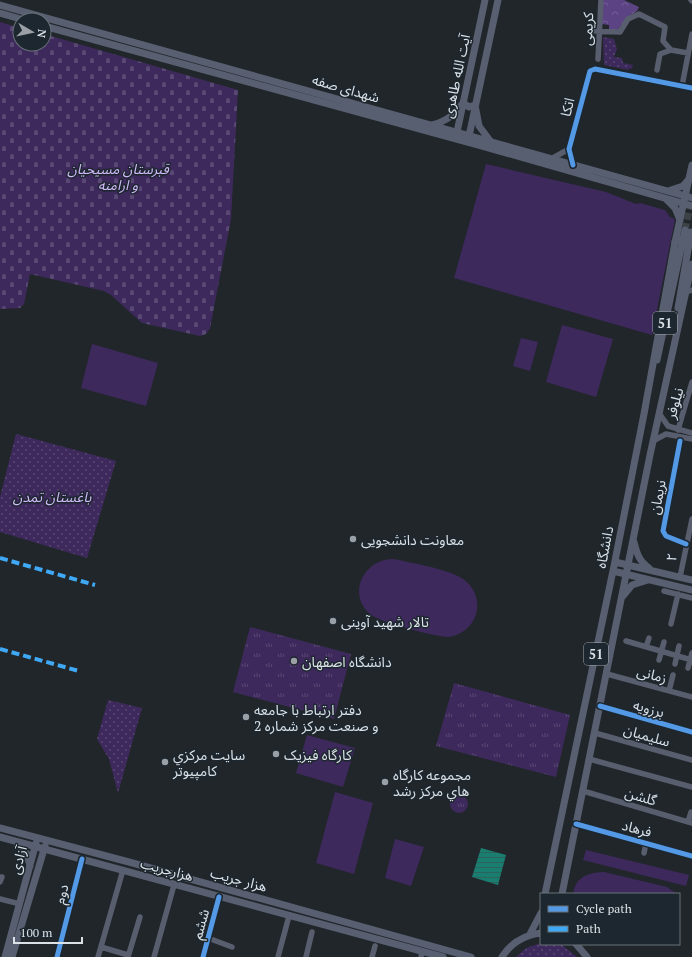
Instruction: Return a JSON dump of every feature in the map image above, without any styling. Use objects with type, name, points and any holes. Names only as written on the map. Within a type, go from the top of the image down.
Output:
[{"type":"main road","name":"آیت الله طاهری","points":[[485,0],[457,132],[461,140],[469,136],[498,0]]},
{"type":"main road","name":"شهدای صفه","points":[[0,5],[573,165],[664,194]]},
{"type":"main road","points":[[0,13],[12,16]]},
{"type":"main road","name":"شهدای صفه","points":[[52,28],[687,200],[692,206]]},
{"type":"main road","points":[[141,53],[143,44]]},
{"type":"main road","points":[[432,125],[445,121],[455,113],[463,103],[469,107],[475,105]]},
{"type":"main road","name":"آیت الله طاهری","points":[[475,105],[479,126],[491,142]]},
{"type":"main road","name":"دانشگاه","points":[[545,893],[615,562],[644,414],[675,242],[680,220],[687,200],[692,165]]},
{"type":"main road","points":[[680,220],[675,208],[664,194],[683,186],[690,177]]},
{"type":"main road","name":"51","points":[[659,413],[688,231]]},
{"type":"main road","name":"51","points":[[644,414],[688,231]]},
{"type":"main road","points":[[675,242],[681,239],[692,241]]},
{"type":"main road","name":"دانشگاه","points":[[628,565],[659,413],[690,290],[692,264]]},
{"type":"main road","points":[[633,540],[640,559],[653,570]]},
{"type":"main road","points":[[615,562],[692,580]]},
{"type":"main road","name":"51","points":[[627,575],[628,565]]},
{"type":"main road","points":[[613,571],[692,590]]},
{"type":"main road","name":"دانشگاه","points":[[562,893],[627,575]]},
{"type":"main road","points":[[623,596],[632,586],[651,579]]},
{"type":"main road","name":"هزار جریب","points":[[0,828],[38,839],[99,853],[470,957]]},
{"type":"main road","name":"هزارجریب","points":[[0,837],[390,943],[421,954],[443,957]]},
{"type":"main road","name":"آزادی","points":[[5,957],[38,839]]},
{"type":"main road","name":"آزادی","points":[[12,957],[46,841]]},
{"type":"main road","points":[[17,842],[27,854],[30,866]]},
{"type":"main road","points":[[218,886],[218,896]]},
{"type":"main road","points":[[530,934],[540,917]]},
{"type":"main road","points":[[501,957],[514,943],[530,934],[540,933]]},
{"type":"main road","points":[[390,943],[392,935]]},
{"type":"main road","points":[[577,945],[587,957]]},
{"type":"street","name":"کریمی","points":[[598,59],[597,31],[601,0]]},
{"type":"street","points":[[597,31],[620,32],[628,19],[639,14],[665,27],[663,41],[671,50]]},
{"type":"street","points":[[692,34],[682,86],[692,88]]},
{"type":"street","points":[[657,70],[660,54],[671,50],[688,53]]},
{"type":"street","name":"اتکا","points":[[569,149],[590,71],[595,69],[682,86]]},
{"type":"street","points":[[551,159],[569,149],[573,165]]},
{"type":"street","name":"نیلوفر","points":[[678,430],[692,382]]},
{"type":"street","points":[[659,413],[668,426],[692,433]]},
{"type":"street","points":[[653,441],[666,434],[692,439]]},
{"type":"street","name":"نریمان","points":[[680,441],[663,531],[666,536],[686,544]]},
{"type":"street","name":"۲","points":[[680,577],[692,519]]},
{"type":"street","points":[[685,551],[692,554]]},
{"type":"street","points":[[664,590],[692,598]]},
{"type":"street","points":[[671,624],[678,594]]},
{"type":"street","points":[[646,647],[649,638]]},
{"type":"street","points":[[626,641],[677,656],[692,658],[688,668]]},
{"type":"street","points":[[659,660],[664,642]]},
{"type":"street","points":[[675,664],[679,646]]},
{"type":"street","name":"زمانی","points":[[606,674],[692,697]]},
{"type":"street","points":[[669,691],[673,675]]},
{"type":"street","name":"برزویه","points":[[600,706],[692,732]]},
{"type":"street","name":"سلیمیان","points":[[595,733],[692,760]]},
{"type":"street","points":[[589,759],[692,787]]},
{"type":"street","name":"گلشن","points":[[583,791],[690,822]]},
{"type":"street","points":[[690,822],[691,812]]},
{"type":"street","name":"فرهاد","points":[[576,824],[692,856]]},
{"type":"street","points":[[644,853],[646,843]]},
{"type":"street","name":"دوم","points":[[57,957],[82,859]]},
{"type":"street","points":[[98,957],[123,870]]},
{"type":"street","points":[[0,877],[2,877],[0,882]]},
{"type":"street","points":[[154,957],[174,885]]},
{"type":"street","name":"ششم","points":[[203,957],[218,896]]},
{"type":"street","points":[[0,899],[20,904]]},
{"type":"street","points":[[278,957],[289,916]]},
{"type":"street","points":[[101,947],[128,956],[140,917]]},
{"type":"street","points":[[306,957],[312,932]]},
{"type":"street","points":[[208,938],[232,947]]},
{"type":"street","points":[[372,957],[375,946]]},
{"type":"green space","points":[[603,0],[624,0],[639,7],[637,11],[626,18],[618,30],[609,29],[609,25],[602,24]]},
{"type":"green space","name":"قبرستان مسیحیان و ارامنه","points":[[0,22],[12,26],[12,52],[52,52],[52,36],[238,90],[231,219],[210,328],[206,334],[200,336],[142,323],[111,295],[104,291],[30,274],[24,304],[20,308],[0,309]]},
{"type":"green space","points":[[603,37],[614,39],[617,49],[614,57],[622,58],[623,63],[633,65],[632,69],[629,68],[629,70],[604,65]]},
{"type":"green space","points":[[486,164],[606,192],[636,204],[640,203],[665,210],[670,217],[675,219],[652,335],[454,278]]},
{"type":"green space","points":[[562,325],[613,339],[596,397],[546,382]]},
{"type":"green space","points":[[521,338],[538,342],[530,371],[513,366]]},
{"type":"green space","points":[[92,344],[158,363],[146,406],[81,388]]},
{"type":"green space","name":"باغستان تمدن","points":[[16,434],[116,461],[87,558],[0,532],[0,497]]},
{"type":"green space","points":[[393,559],[449,572],[468,583],[477,600],[476,612],[469,627],[455,636],[448,637],[420,632],[395,625],[370,614],[363,606],[360,597],[359,587],[362,579],[367,571],[374,565]]},
{"type":"green space","points":[[250,627],[351,654],[334,719],[233,692]]},
{"type":"green space","points":[[454,683],[570,715],[556,777],[436,746]]},
{"type":"green space","points":[[108,700],[142,708],[118,793],[109,759],[97,739]]},
{"type":"green space","points":[[307,735],[355,748],[343,787],[296,773]]},
{"type":"green space","points":[[335,792],[373,803],[354,874],[316,863]]},
{"type":"green space","points":[[455,795],[463,795],[468,800],[466,811],[463,813],[455,813],[450,808],[450,800]]},
{"type":"green space","points":[[395,839],[424,847],[411,886],[385,878]]},
{"type":"green space","points":[[586,850],[689,875],[686,886],[583,860]]},
{"type":"green space","points":[[604,872],[667,887],[676,893],[573,893],[580,879],[593,873]]},
{"type":"green space","points":[[540,943],[540,945],[562,945],[577,957],[516,957],[526,948]]},
{"type":"shaded area","points":[[481,848],[506,855],[498,885],[472,877]]},
{"type":"tunnel","points":[[685,230],[691,201]]},
{"type":"marked path","points":[[0,558],[95,585]]},
{"type":"marked path","points":[[0,649],[79,671]]},
{"type":"cycle path","points":[[573,165],[569,149],[590,71],[595,69],[692,88]]},
{"type":"cycle path","points":[[680,441],[663,531],[666,536],[686,544]]},
{"type":"cycle path","points":[[600,706],[692,732]]},
{"type":"cycle path","points":[[576,824],[692,856]]},
{"type":"cycle path","points":[[57,957],[82,859]]},
{"type":"cycle path","points":[[203,957],[219,897]]},
{"type":"place","name":"معاونت دانشجویی","points":[[353,539]]},
{"type":"place","name":"تالار شهید آوینی","points":[[333,621]]},
{"type":"place","name":"دانشگاه اصفهان","points":[[294,661]]},
{"type":"place","name":"دفتر ارتباط با جامعه و صنعت مرکز شماره 2","points":[[246,717]]},
{"type":"place","name":"کارگاه فیزیک","points":[[276,754]]},
{"type":"place","name":"سايت مرکزي کامپيوتر","points":[[165,762]]},
{"type":"place","name":"مجموعه کارگاه هاي مرکز رشد","points":[[385,782]]}]
